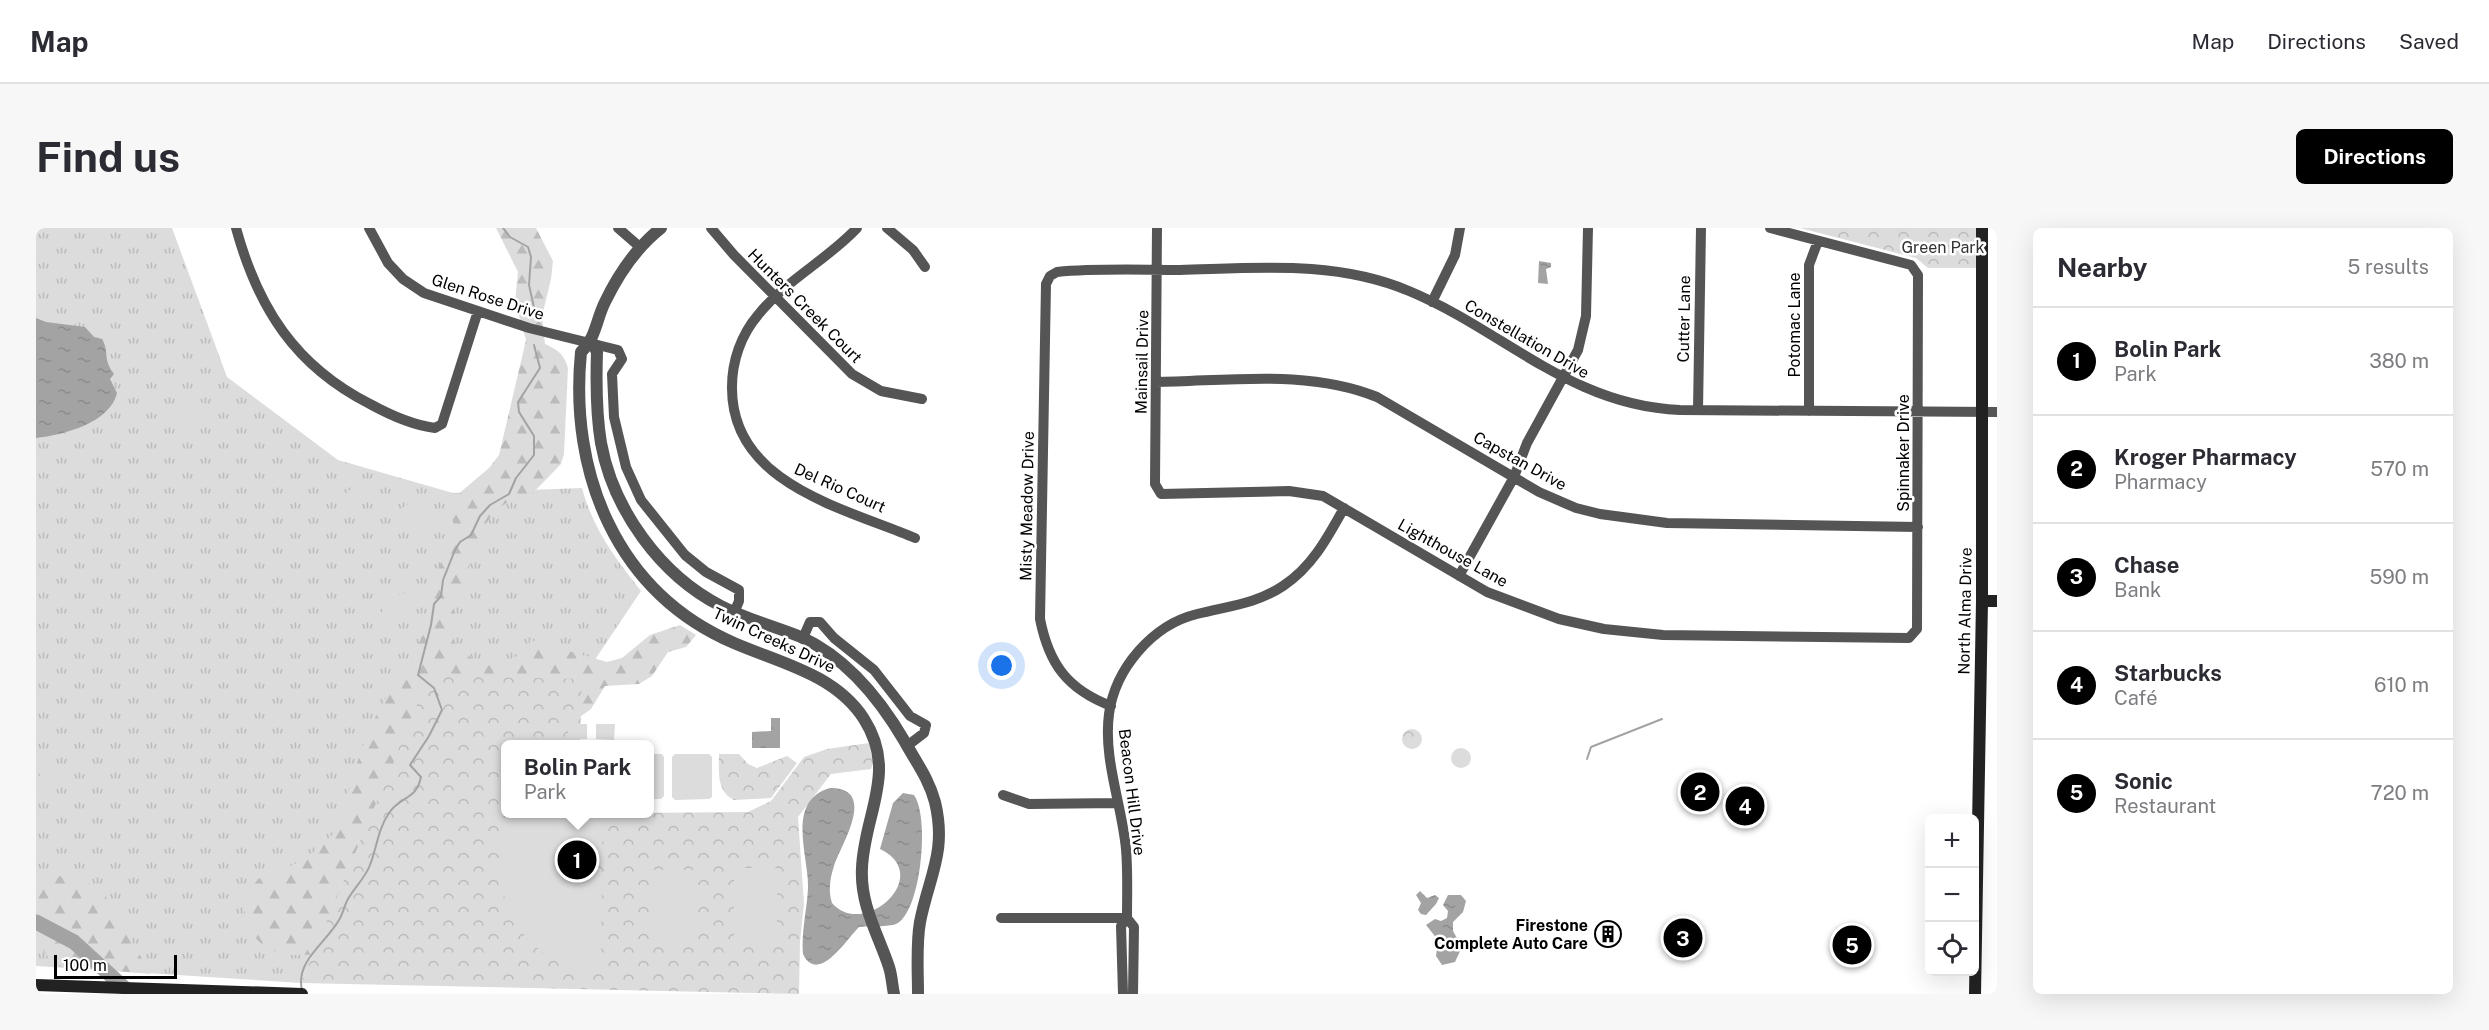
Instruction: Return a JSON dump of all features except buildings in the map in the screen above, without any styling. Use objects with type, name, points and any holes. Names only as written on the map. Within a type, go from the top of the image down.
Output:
[{"type":"main road","name":"North Alma Drive","points":[[1975,994],[1982,601],[1982,228]]},
{"type":"main road","points":[[1982,601],[1997,601]]},
{"type":"main road","points":[[36,985],[302,994]]},
{"type":"street","points":[[236,228],[264,303],[294,348],[339,387],[388,414],[435,428],[442,424],[478,311]]},
{"type":"street","name":"Glen Rose Drive","points":[[369,228],[388,263],[412,286],[438,299],[529,328],[614,347],[622,354],[621,364],[612,374],[614,417],[626,467],[641,500],[685,555],[706,572],[739,590],[739,601],[734,612]]},
{"type":"street","points":[[618,228],[640,248]]},
{"type":"street","name":"Twin Creeks Drive","points":[[661,228],[640,248],[604,303],[592,342],[581,352],[578,382],[580,438],[586,466],[597,500],[627,555],[644,577],[674,606],[713,633],[838,689],[858,711],[869,729],[877,751],[879,783],[862,858],[865,904],[890,970],[894,994]]},
{"type":"street","name":"Hunters Creek Court","points":[[711,228],[775,297],[852,374],[881,391],[922,399]]},
{"type":"street","name":"Del Rio Court","points":[[857,228],[829,255],[775,297],[747,329],[735,359],[732,400],[747,444],[766,467],[798,489],[915,538]]},
{"type":"street","points":[[887,228],[913,250],[925,267]]},
{"type":"street","name":"Mainsail Drive","points":[[1157,228],[1155,484],[1161,494]]},
{"type":"street","points":[[1432,302],[1455,255],[1460,228]]},
{"type":"street","points":[[1459,576],[1514,477],[1527,442],[1578,350],[1587,310],[1588,228]]},
{"type":"street","name":"Cutter Lane","points":[[1698,410],[1701,228]]},
{"type":"street","points":[[1770,228],[1818,241]]},
{"type":"street","name":"Spinnaker Drive","points":[[1818,241],[1911,265],[1917,271],[1918,527],[1915,635]]},
{"type":"street","name":"Potomac Lane","points":[[1809,411],[1809,265],[1818,241]]},
{"type":"street","name":"Constellation Drive","points":[[1050,276],[1062,272],[1311,268],[1371,278],[1432,302],[1563,379],[1592,392],[1638,406],[1698,410],[1997,412]]},
{"type":"street","name":"Misty Meadow Drive","points":[[1050,276],[1046,284],[1040,619],[1044,640],[1061,673],[1089,698],[1111,706]]},
{"type":"street","name":"Twin Creeks Drive","points":[[592,342],[597,352],[598,418],[601,444],[613,483],[626,511],[649,545],[670,570],[695,591],[734,612],[803,638],[842,665],[866,686],[894,723],[929,784],[939,827],[938,860],[919,931],[918,994]]},
{"type":"street","name":"Capstan Drive","points":[[1156,382],[1317,380],[1353,387],[1377,397],[1514,477],[1576,508],[1633,520],[1918,527]]},
{"type":"street","name":"Lighthouse Lane","points":[[1161,494],[1305,492],[1323,496],[1459,576],[1526,608],[1582,625],[1630,633],[1906,638],[1915,635]]},
{"type":"street","name":"Beacon Hill Drive","points":[[1133,994],[1134,927],[1127,918],[1126,850],[1108,731],[1111,706],[1129,664],[1149,640],[1185,618],[1260,599],[1284,586],[1306,568],[1319,551],[1344,508]]},
{"type":"street","points":[[803,638],[810,622],[820,622],[834,638],[874,670],[907,713],[926,725],[924,733],[907,746]]},
{"type":"street","points":[[1003,795],[1029,804],[1118,802]]},
{"type":"street","points":[[1001,918],[1127,918]]},
{"type":"street","name":"Beacon Hill Drive","points":[[1123,994],[1121,926],[1127,918]]},
{"type":"green space","points":[[36,228],[172,228],[227,377],[338,460],[453,493],[582,488],[599,530],[614,555],[641,591],[582,679],[429,676],[301,983],[36,966]]},
{"type":"green space","points":[[496,228],[536,228],[553,261],[542,316],[545,344],[560,353],[568,368],[564,454],[561,464],[531,495],[511,500],[496,510],[487,522],[454,605],[453,641],[479,665],[512,666],[512,657],[520,656],[520,648],[529,648],[530,640],[607,662],[622,658],[650,635],[680,625],[696,635],[686,647],[668,652],[652,676],[639,684],[605,686],[591,709],[577,719],[517,740],[501,740],[502,818],[384,954],[285,955],[266,948],[252,935],[244,908],[248,893],[258,879],[305,860],[331,836],[342,821],[351,781],[368,731],[427,627],[440,565],[454,525],[451,509],[456,496],[489,468],[499,455],[526,340],[515,302],[518,272]]},
{"type":"green space","name":"Green Park","points":[[1800,228],[1978,228],[1978,268],[1928,268],[1916,258]]},
{"type":"green space","points":[[195,397],[210,409],[215,420],[212,425],[201,426],[177,417],[178,407]]},
{"type":"green space","points":[[354,489],[361,492],[364,499],[361,506],[354,509],[347,506],[344,499],[347,492]]},
{"type":"green space","points":[[412,502],[421,502],[428,513],[429,522],[425,534],[411,533],[396,518],[400,509]]},
{"type":"green space","points":[[404,593],[417,596],[417,609],[388,632],[381,632],[377,622],[384,608],[394,597]]},
{"type":"green space","points":[[429,676],[582,679],[580,740],[501,740],[501,818],[654,818],[654,813],[748,812],[771,801],[804,757],[827,749],[869,743],[873,763],[871,769],[831,774],[798,817],[804,904],[800,942],[799,994],[301,983]]},
{"type":"green space","points":[[568,724],[587,724],[587,739],[568,739]]},
{"type":"green space","points":[[596,724],[615,724],[614,740],[596,739]]},
{"type":"green space","points":[[1412,729],[1419,732],[1422,739],[1419,746],[1412,749],[1405,746],[1402,739],[1405,732]]},
{"type":"green space","points":[[1457,748],[1465,748],[1471,754],[1471,762],[1465,768],[1457,768],[1451,762],[1451,754]]},
{"type":"green space","points":[[654,754],[662,754],[664,757],[664,796],[661,799],[654,799]]},
{"type":"green space","points":[[675,754],[709,754],[712,757],[712,797],[675,800],[672,797],[672,757]]},
{"type":"green space","points":[[719,754],[739,754],[748,764],[757,768],[787,756],[797,763],[771,798],[734,800],[721,786]]},
{"type":"green space","points":[[54,764],[66,766],[69,776],[49,792],[42,792],[36,784],[37,778]]},
{"type":"green space","points":[[509,818],[603,818],[602,854],[598,860],[501,860],[502,838]]},
{"type":"green space","points":[[500,865],[598,866],[602,871],[601,972],[559,961],[542,952],[528,940],[516,925],[508,907],[502,887]]},
{"type":"green space","points":[[734,868],[777,868],[777,940],[734,940]]},
{"type":"green space","points":[[651,870],[696,870],[696,942],[651,942]]},
{"type":"green space","points":[[36,874],[78,878],[102,890],[151,974],[55,966],[42,949],[36,947]]},
{"type":"water","points":[[1539,261],[1551,263],[1551,267],[1546,269],[1548,284],[1538,283]]},
{"type":"water","points":[[36,318],[46,322],[85,327],[94,337],[102,339],[108,364],[114,374],[110,379],[117,393],[113,403],[95,420],[59,434],[36,438]]},
{"type":"water","points":[[771,718],[780,718],[780,748],[752,748],[752,732],[771,731]]},
{"type":"water","points":[[830,788],[844,791],[852,797],[854,807],[853,820],[831,875],[832,903],[846,912],[861,914],[876,909],[889,900],[897,887],[900,874],[895,860],[880,849],[893,803],[903,793],[914,795],[919,806],[922,843],[917,884],[905,916],[893,925],[859,927],[832,957],[816,965],[809,962],[803,954],[808,888],[802,831],[808,805],[816,795]]},
{"type":"water","points":[[1420,891],[1427,898],[1435,895],[1439,898],[1426,915],[1421,914],[1418,910],[1421,903],[1416,895]]},
{"type":"water","points":[[1448,895],[1461,895],[1466,901],[1463,912],[1453,922],[1453,931],[1462,947],[1455,962],[1442,965],[1436,956],[1438,940],[1426,925],[1435,919],[1441,921],[1447,918],[1448,911],[1443,905]]},
{"type":"waterway","points":[[503,228],[510,237],[528,247],[531,257],[529,285],[535,312]]},
{"type":"waterway","points":[[302,990],[301,980],[307,961],[339,920],[348,899],[368,870],[385,819],[394,807],[412,794],[419,785],[421,777],[410,765],[429,736],[442,710],[434,688],[418,675],[434,604],[441,596],[443,580],[460,542],[471,535],[480,516],[490,505],[509,494],[516,478],[534,455],[534,436],[519,412],[518,402],[540,368],[534,345]]},
{"type":"waterway","points":[[1587,759],[1591,747],[1662,719]]},
{"type":"waterway","points":[[36,922],[74,942],[131,994]]},
{"type":"place","name":"Kroger Pharmacy","points":[[1700,792]]},
{"type":"place","name":"Starbucks","points":[[1745,806]]},
{"type":"place","name":"Bolin Park","points":[[577,860]]},
{"type":"place","name":"Firestone Complete Auto Care","points":[[1608,934]]},
{"type":"place","name":"Chase","points":[[1683,938]]},
{"type":"place","name":"Sonic","points":[[1852,945]]}]
